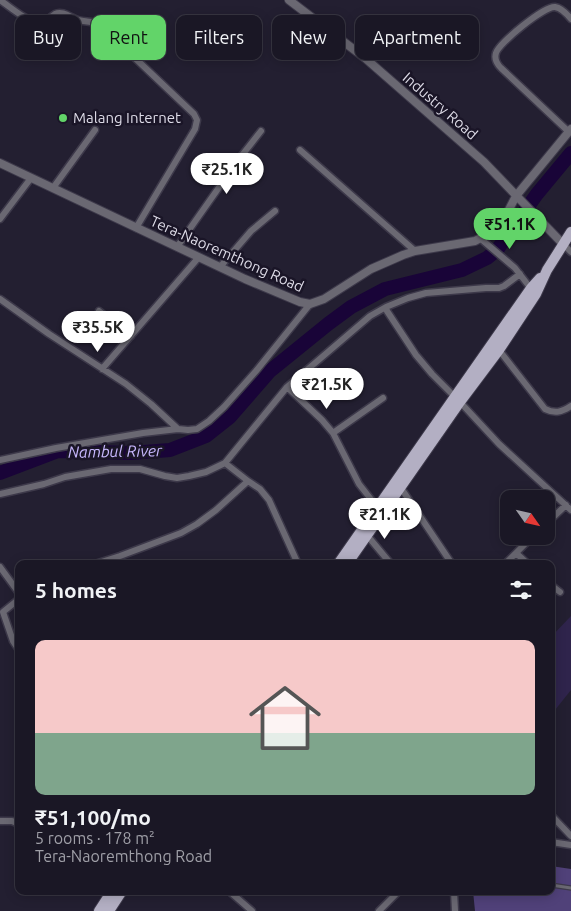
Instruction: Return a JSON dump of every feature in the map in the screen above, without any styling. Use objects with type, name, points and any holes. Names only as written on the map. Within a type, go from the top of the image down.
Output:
[{"type":"main road","points":[[349,560],[377,507],[457,399],[533,291],[571,232]]},
{"type":"main road","points":[[341,560],[401,488],[457,399],[499,350],[533,291]]},
{"type":"main road","points":[[98,911],[109,895]]},
{"type":"main road","points":[[109,911],[119,895]]},
{"type":"street","points":[[0,0],[29,21],[36,23],[41,24],[56,13],[60,13],[77,20],[99,24],[194,114],[197,120],[196,129],[136,228]]},
{"type":"street","name":"Industry Road","points":[[289,0],[365,58],[484,162],[563,244]]},
{"type":"street","points":[[570,131],[500,68],[495,56],[504,42],[517,30],[550,8],[557,8],[566,13],[571,19]]},
{"type":"street","points":[[53,188],[95,130]]},
{"type":"street","points":[[177,247],[261,131]]},
{"type":"street","name":"Tera-Naoremthong Road","points":[[0,163],[199,258],[300,302],[310,304],[324,299],[377,266],[402,255],[481,239],[502,223],[570,131]]},
{"type":"street","points":[[300,150],[415,251]]},
{"type":"street","points":[[0,219],[31,178]]},
{"type":"street","points":[[220,267],[251,231],[275,211]]},
{"type":"street","points":[[481,239],[515,268],[533,291]]},
{"type":"street","points":[[563,244],[571,252]]},
{"type":"street","points":[[102,369],[199,258]]},
{"type":"street","points":[[0,494],[66,477],[111,469],[140,469],[177,478],[206,472],[225,463],[288,387],[370,316],[386,307],[426,293],[500,288],[520,274]]},
{"type":"street","points":[[0,300],[126,384],[178,429]]},
{"type":"street","points":[[0,460],[143,433],[197,429],[224,407],[310,304]]},
{"type":"street","points":[[386,307],[416,355],[432,374],[499,444],[568,508],[555,517]]},
{"type":"street","points":[[99,311],[131,336]]},
{"type":"street","points":[[499,350],[545,409],[557,412],[571,406]]},
{"type":"street","points":[[288,387],[333,433],[359,484],[377,507]]},
{"type":"street","points":[[333,433],[383,398]]},
{"type":"street","points":[[225,463],[260,489],[269,500],[296,560]]},
{"type":"street","points":[[108,560],[180,533],[197,524],[216,510],[248,480]]},
{"type":"street","points":[[401,488],[449,560]]},
{"type":"street","points":[[365,532],[388,560]]},
{"type":"street","points":[[509,560],[524,545]]},
{"type":"street","points":[[516,553],[524,560]]},
{"type":"street","points":[[120,556],[122,560]]},
{"type":"street","points":[[0,567],[15,588]]},
{"type":"street","points":[[555,588],[560,592]]},
{"type":"street","points":[[15,601],[1,610],[15,644]]},
{"type":"street","points":[[555,819],[571,836]]},
{"type":"street","points":[[0,821],[15,822]]},
{"type":"street","points":[[555,843],[571,845]]},
{"type":"street","points":[[234,895],[252,911]]},
{"type":"street","points":[[378,911],[394,895]]},
{"type":"street","points":[[454,895],[455,911]]},
{"type":"lane","points":[[555,886],[571,888]]},
{"type":"shaded area","points":[[571,616],[571,690],[555,710],[555,633]]},
{"type":"shaded area","points":[[555,867],[571,869],[571,911],[475,911],[473,895],[555,895]]},
{"type":"waterway","name":"Nambul River","points":[[0,473],[58,451],[131,453],[170,450],[206,436],[230,417],[270,371],[351,307],[385,289],[462,270],[487,258],[497,250],[537,194],[571,153]]},
{"type":"place","name":"Malang Internet","points":[[63,118]]}]
